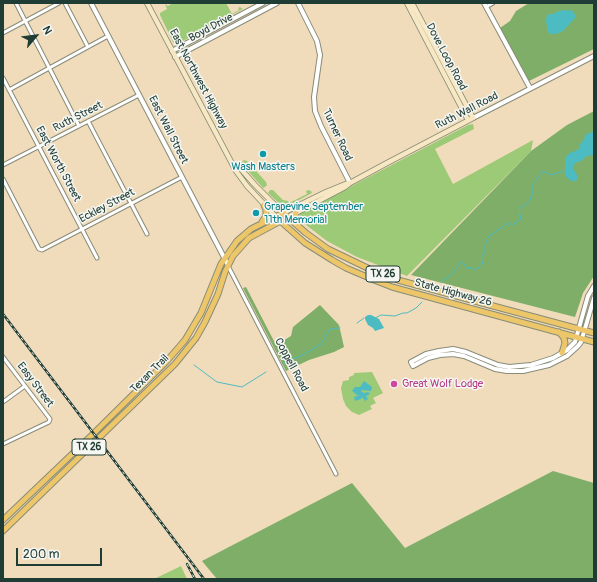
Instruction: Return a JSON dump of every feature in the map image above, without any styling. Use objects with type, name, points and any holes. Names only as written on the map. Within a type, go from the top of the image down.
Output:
[{"type":"main road","name":"East Northwest Highway","points":[[147,3],[236,171],[247,186],[276,217]]},
{"type":"main road","name":"Dove Loop Road","points":[[407,3],[471,119]]},
{"type":"main road","name":"Dove Loop Road","points":[[412,3],[443,67]]},
{"type":"main road","name":"Ruth Wall Road","points":[[285,215],[296,212],[345,187],[471,119]]},
{"type":"main road","name":"East Northwest Highway","points":[[233,164],[240,168],[285,215]]},
{"type":"main road","name":"Ruth Wall Road","points":[[285,215],[326,192],[350,183]]},
{"type":"main road","points":[[262,223],[266,216],[264,205]]},
{"type":"main road","points":[[296,212],[295,218],[301,229]]},
{"type":"main road","name":"Texan Trail","points":[[3,520],[166,362],[185,340],[201,314],[224,258],[241,237],[262,223],[285,215]]},
{"type":"main road","name":"Texan Trail","points":[[3,531],[163,376],[191,344],[209,314],[233,256],[250,238],[280,221],[285,215]]},
{"type":"main road","name":"State Highway 26","points":[[285,215],[328,249],[371,270],[398,280],[594,333]]},
{"type":"main road","name":"State Highway 26","points":[[276,217],[305,243],[332,260],[359,274],[392,287],[594,342]]},
{"type":"main road","name":"TX 26","points":[[272,226],[280,226],[292,232]]},
{"type":"main road","points":[[454,304],[456,296]]},
{"type":"main road","points":[[559,332],[566,343],[562,353]]},
{"type":"main road","points":[[185,340],[191,344]]},
{"type":"street","points":[[16,3],[79,126]]},
{"type":"street","points":[[3,33],[59,3]]},
{"type":"street","points":[[65,3],[88,47]]},
{"type":"street","name":"East Wall Street","points":[[91,3],[228,265]]},
{"type":"street","name":"Boyd Drive","points":[[172,51],[263,3]]},
{"type":"street","name":"Boyd Drive","points":[[175,57],[277,3]]},
{"type":"street","name":"Turner Road","points":[[298,3],[317,41],[320,55],[315,85],[315,111],[320,126],[350,183]]},
{"type":"street","points":[[493,3],[485,5],[530,88]]},
{"type":"street","points":[[252,8],[253,16]]},
{"type":"street","points":[[247,11],[253,16]]},
{"type":"street","points":[[9,90],[108,36]]},
{"type":"street","name":"Ruth Wall Road","points":[[471,119],[594,56]]},
{"type":"street","name":"East Worth Street","points":[[3,78],[97,258]]},
{"type":"street","name":"Ruth Street","points":[[3,165],[139,95]]},
{"type":"street","points":[[88,121],[147,234]]},
{"type":"street","name":"Eckley Street","points":[[3,179],[40,250],[44,250],[182,177]]},
{"type":"street","name":"Coppell Road","points":[[228,265],[336,474]]},
{"type":"street","points":[[579,338],[573,345],[562,353],[542,363],[523,367],[498,365],[466,352],[453,350],[439,350],[426,354],[412,364],[440,355],[453,354],[475,360],[495,369],[507,371],[530,370],[549,365],[567,356],[578,346],[588,296],[594,286]]},
{"type":"street","points":[[581,330],[594,298]]},
{"type":"street","name":"Easy Street","points":[[3,357],[51,421],[3,444]]},
{"type":"street","points":[[3,402],[25,386]]},
{"type":"green space","points":[[173,3],[226,3],[232,14],[239,10],[238,8],[240,7],[243,9],[177,44],[173,42],[160,15],[160,13],[167,9],[165,4],[168,6]]},
{"type":"green space","points":[[529,3],[594,3],[594,49],[529,81],[500,28],[510,21],[516,11]]},
{"type":"green space","points":[[594,111],[594,276],[583,293],[575,317],[411,275],[531,151],[567,125]]},
{"type":"green space","points":[[473,124],[474,129],[435,149],[453,184],[533,140],[531,151],[407,276],[357,257],[327,241],[297,218],[300,213],[468,125]]},
{"type":"green space","points":[[244,160],[247,161],[266,182],[267,185],[265,187],[263,188],[241,163]]},
{"type":"green space","points":[[270,190],[273,190],[283,200],[288,201],[289,203],[307,194],[306,191],[308,190],[312,193],[284,208],[268,193]]},
{"type":"green space","points":[[246,287],[276,345],[291,336],[293,327],[320,305],[339,325],[344,347],[334,352],[309,360],[286,371],[243,288]]},
{"type":"green space","points":[[372,372],[383,393],[373,398],[376,403],[370,406],[372,409],[359,415],[352,412],[346,406],[341,388],[343,381],[349,380],[349,377],[354,375],[354,373]]},
{"type":"green space","points":[[553,471],[594,483],[594,579],[217,579],[202,561],[352,483],[405,548]]},
{"type":"green space","points":[[181,566],[187,579],[154,579]]},
{"type":"water","points":[[564,10],[573,11],[576,17],[563,31],[556,34],[550,34],[548,32],[546,21],[547,15]]},
{"type":"water","points":[[594,131],[594,155],[587,156],[581,161],[575,163],[573,168],[578,177],[576,181],[571,181],[565,176],[565,159],[568,154],[579,149],[585,135]]},
{"type":"water","points":[[368,315],[379,319],[384,328],[375,331],[368,325],[365,319]]},
{"type":"water","points":[[364,381],[372,387],[371,391],[361,391],[364,393],[368,392],[370,394],[366,396],[368,399],[365,401],[362,397],[361,399],[355,401],[354,397],[360,395],[357,395],[352,391],[355,387],[360,387]]},
{"type":"waterway","points":[[441,282],[451,275],[461,262],[463,262],[466,268],[473,268],[474,270],[483,263],[481,258],[485,252],[485,245],[489,236],[508,223],[512,225],[521,219],[519,209],[529,202],[533,191],[533,184],[543,171],[551,175],[565,171]]},
{"type":"waterway","points":[[375,318],[381,315],[395,316],[407,313],[416,308],[422,302]]},
{"type":"waterway","points":[[357,323],[364,318]]},
{"type":"waterway","points":[[283,363],[303,355],[321,344],[330,329],[340,328]]},
{"type":"waterway","points":[[194,365],[217,382],[242,387],[266,372]]},
{"type":"railway","points":[[3,314],[204,579]]},
{"type":"railway","points":[[187,564],[195,579]]},
{"type":"place","name":"Wash Masters","points":[[263,154]]},
{"type":"place","name":"Grapevine September 11th Memorial","points":[[256,213]]},
{"type":"place","name":"Great Wolf Lodge","points":[[394,384]]}]
